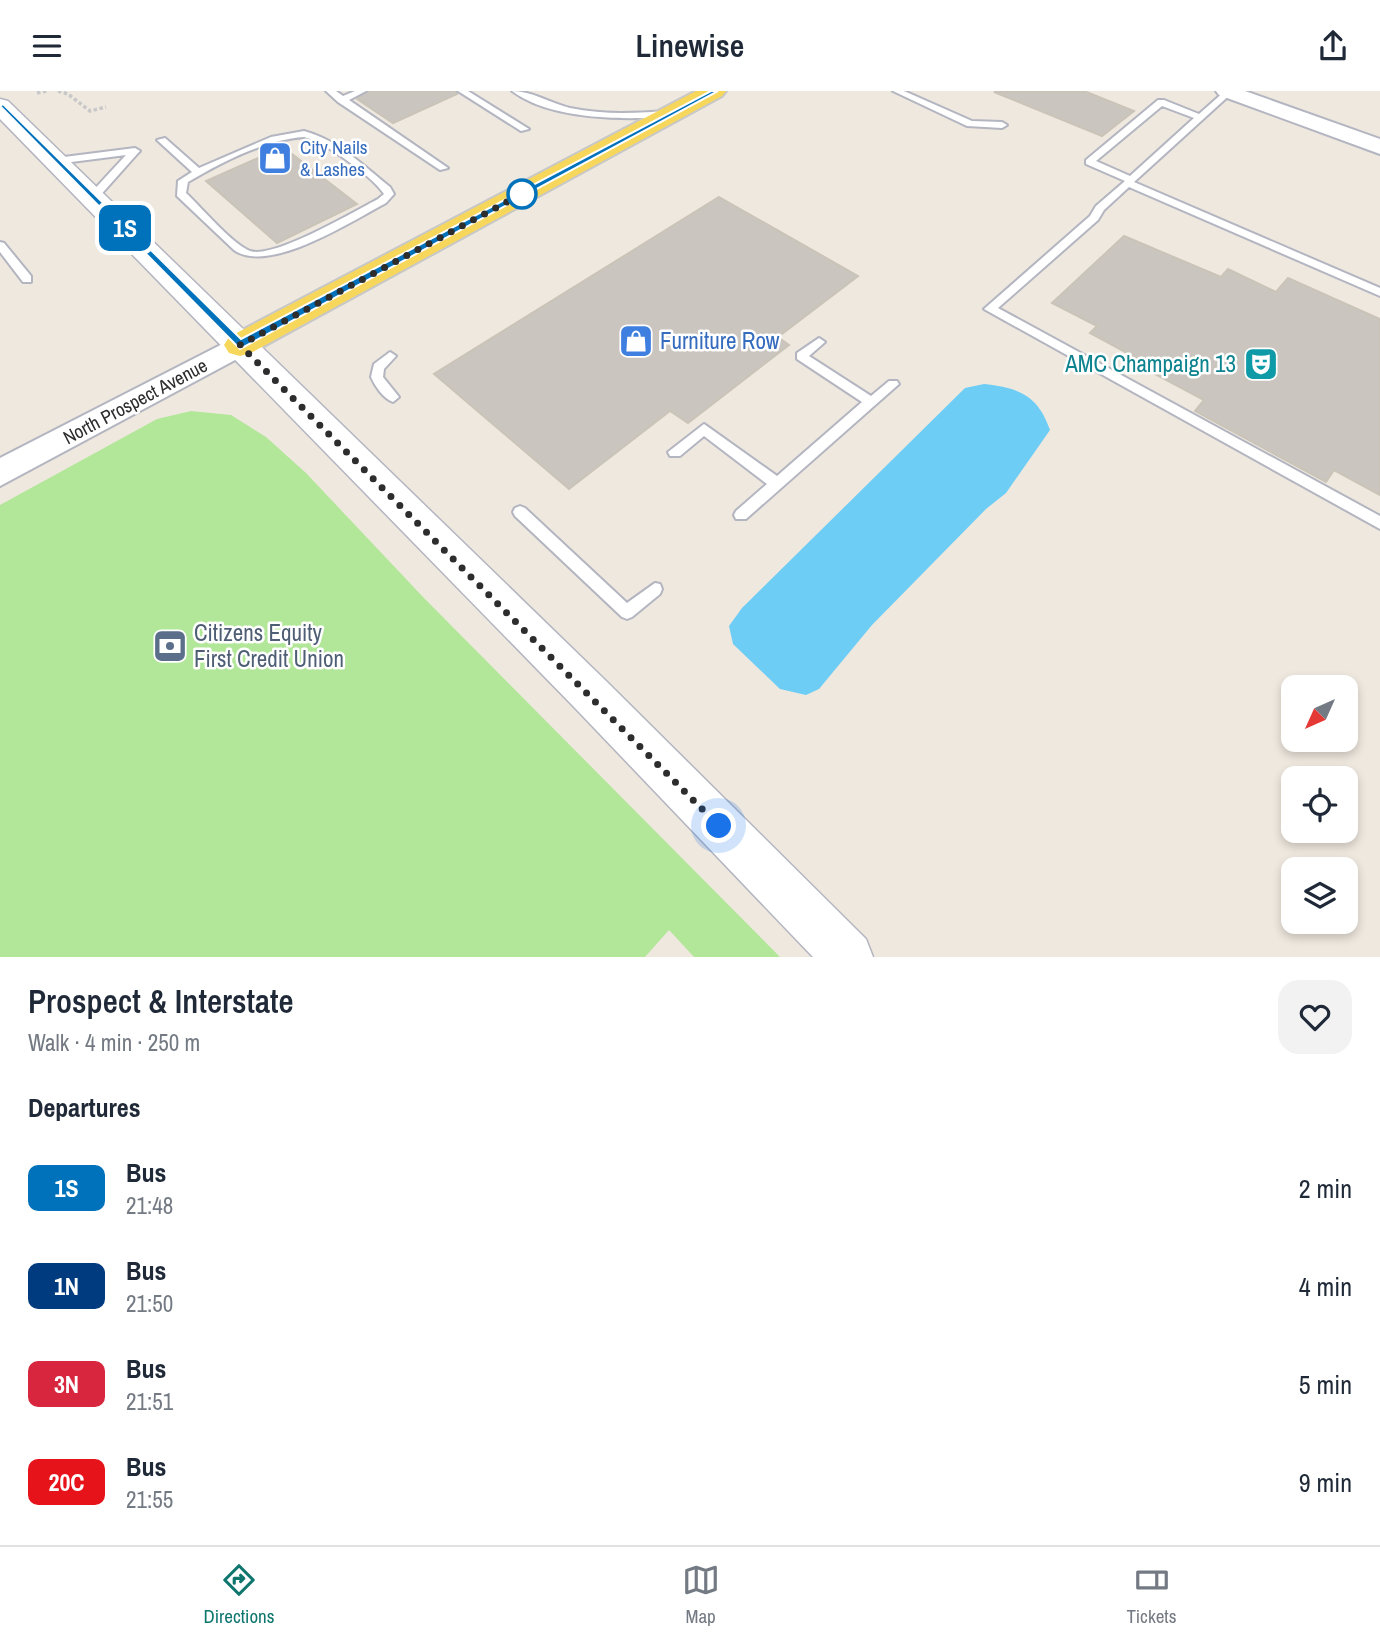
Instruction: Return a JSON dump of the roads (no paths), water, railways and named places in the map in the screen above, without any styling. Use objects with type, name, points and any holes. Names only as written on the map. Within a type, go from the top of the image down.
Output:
[{"type":"main road","name":"North Prospect Avenue","points":[[240,345],[714,91]]},
{"type":"main road","points":[[0,106],[590,694],[848,957]]},
{"type":"street","points":[[1228,91],[1380,147]]},
{"type":"street","name":"North Prospect Avenue","points":[[0,473],[240,345]]},
{"type":"lane","points":[[330,91],[443,168]]},
{"type":"lane","points":[[341,100],[362,91]]},
{"type":"lane","points":[[462,91],[524,129]]},
{"type":"lane","points":[[516,91],[548,105],[597,116],[672,114]]},
{"type":"lane","points":[[897,91],[970,124],[1002,125]]},
{"type":"lane","points":[[1228,91],[1100,208],[1094,218],[990,309],[1380,523]]},
{"type":"lane","points":[[1201,117],[1161,102],[1089,162],[1380,292]]},
{"type":"lane","points":[[297,133],[315,136],[387,189],[389,194],[382,201],[284,250],[266,256],[246,254],[181,194],[183,181],[198,172],[276,138],[297,133]]},
{"type":"lane","points":[[162,140],[198,172]]},
{"type":"lane","points":[[56,161],[135,151],[93,197]]},
{"type":"lane","points":[[0,245],[26,279]]},
{"type":"lane","points":[[819,342],[801,356],[872,402]]},
{"type":"lane","points":[[390,356],[379,364],[376,372],[378,382],[393,397]]},
{"type":"lane","points":[[741,515],[893,384]]},
{"type":"lane","points":[[675,452],[704,429],[777,484]]},
{"type":"lane","points":[[520,512],[627,612],[655,589]]},
{"type":"water","points":[[984,384],[1026,395],[1040,409],[1050,430],[1006,493],[986,509],[872,625],[819,689],[806,695],[780,689],[733,644],[729,626],[742,608],[965,388]]},
{"type":"place","name":"City Nails & Lashes","points":[[275,158]]},
{"type":"place","name":"Furniture Row","points":[[636,341]]},
{"type":"place","name":"AMC Champaign 13","points":[[1261,364]]},
{"type":"place","name":"Citizens Equity First Credit Union","points":[[170,646]]}]
